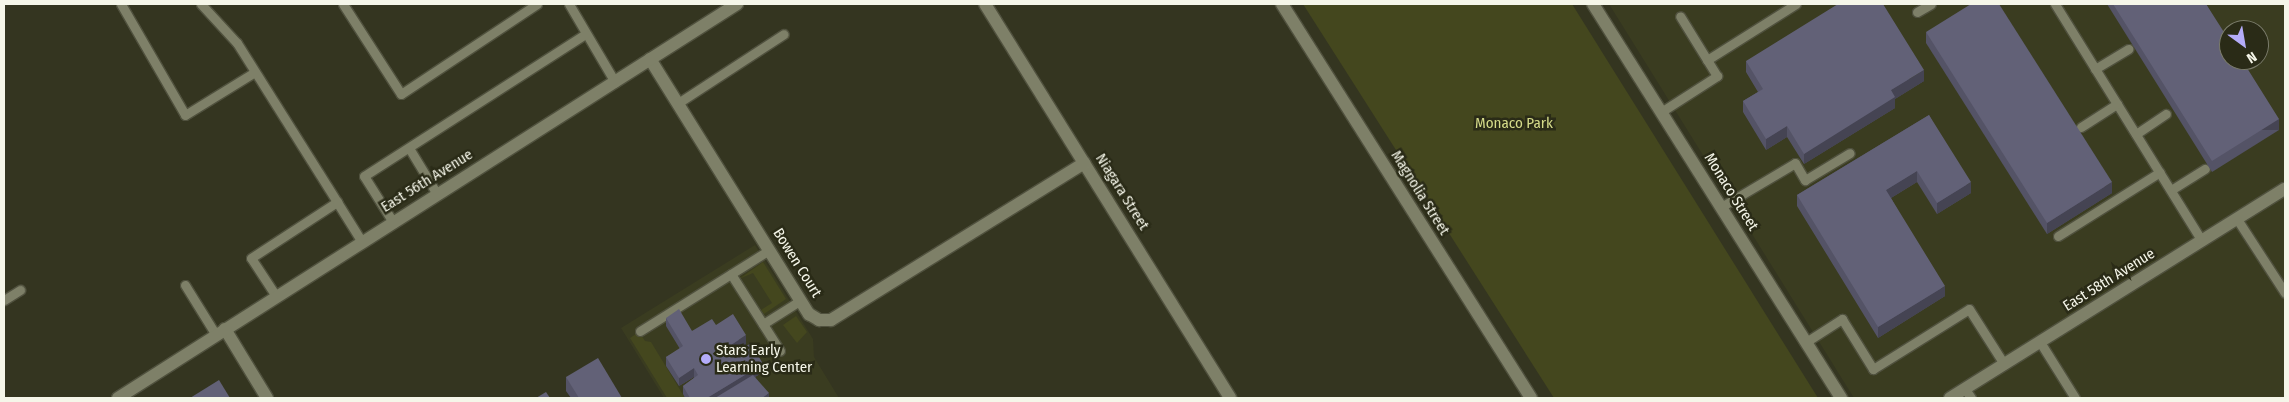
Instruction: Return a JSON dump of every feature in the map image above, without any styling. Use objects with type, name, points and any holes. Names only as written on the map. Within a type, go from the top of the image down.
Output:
[{"type":"street","name":"East 56th Avenue","points":[[118,398],[737,4]]},
{"type":"street","name":"Niagara Street","points":[[985,4],[1230,398]]},
{"type":"street","name":"Magnolia Street","points":[[1282,4],[1531,398]]},
{"type":"street","name":"Monaco Street","points":[[1593,4],[1841,398]]},
{"type":"street","name":"Bowen Court","points":[[650,59],[769,250],[814,318],[831,320],[1084,163]]},
{"type":"street","name":"East 58th Avenue","points":[[1950,398],[1968,393],[2004,364],[2285,189]]},
{"type":"street","points":[[220,332],[268,398]]},
{"type":"street","name":"East 56th Avenue","points":[[108,398],[135,386]]},
{"type":"lane","points":[[121,4],[185,115],[255,72]]},
{"type":"lane","points":[[201,4],[237,43],[362,242]]},
{"type":"lane","points":[[342,4],[400,94],[537,4]]},
{"type":"lane","points":[[569,4],[615,82]]},
{"type":"lane","points":[[1707,60],[1796,4]]},
{"type":"lane","points":[[1917,12],[1931,4]]},
{"type":"lane","points":[[2059,5],[2095,69],[2202,241]]},
{"type":"lane","points":[[1661,112],[1718,76],[1680,16]]},
{"type":"lane","points":[[393,222],[364,176],[585,34]]},
{"type":"lane","points":[[678,102],[784,34]]},
{"type":"lane","points":[[2095,69],[2128,49]]},
{"type":"lane","points":[[2081,127],[2117,104]]},
{"type":"lane","points":[[2136,134],[2166,114]]},
{"type":"lane","points":[[408,148],[437,194]]},
{"type":"lane","points":[[1721,207],[1795,163],[1805,180],[1850,153]]},
{"type":"lane","points":[[2171,190],[2205,170]]},
{"type":"lane","points":[[2058,236],[2160,172]]},
{"type":"lane","points":[[276,296],[251,258],[337,202]]},
{"type":"lane","points":[[2237,219],[2285,293]]},
{"type":"lane","points":[[640,331],[769,250]]},
{"type":"lane","points":[[731,274],[780,351]]},
{"type":"lane","points":[[185,285],[220,332]]},
{"type":"lane","points":[[4,300],[20,290]]},
{"type":"lane","points":[[762,324],[801,300]]},
{"type":"lane","points":[[1806,342],[1842,319],[1873,369],[1969,309],[2004,364]]},
{"type":"lane","points":[[2040,342],[2076,398]]},
{"type":"shaded area","points":[[1609,4],[2285,4],[2285,398],[1854,398]]},
{"type":"shaded area","points":[[755,245],[813,339],[814,357],[839,398],[664,398],[621,328]]},
{"type":"green space","name":"Monaco Park","points":[[1303,4],[1572,4],[1818,398],[1554,398]]},
{"type":"green space","points":[[763,262],[786,299],[764,314],[761,310],[772,303],[753,273],[739,279]]},
{"type":"green space","points":[[796,316],[807,332],[797,343],[783,325]]},
{"type":"green space","points":[[639,332],[645,341],[651,342],[685,398],[667,398],[630,338]]},
{"type":"building","points":[[1838,4],[1883,4],[1924,70],[1891,90],[1895,97],[1804,154],[1787,126],[1766,139],[1743,101],[1763,89],[1746,61]]},
{"type":"building","points":[[1971,4],[1999,4],[2112,182],[2047,223],[1926,32]]},
{"type":"building","points":[[2113,4],[2206,4],[2219,24],[2219,70],[2248,70],[2279,119],[2212,161]]},
{"type":"building","points":[[1929,115],[1971,182],[1937,203],[1917,171],[1886,190],[1945,286],[1878,327],[1797,195]]},
{"type":"building","name":"Stars Early Learning Center","points":[[679,309],[692,331],[712,319],[716,325],[733,314],[746,335],[731,345],[736,353],[751,343],[763,364],[707,398],[690,398],[683,386],[698,375],[694,368],[679,378],[666,357],[683,346],[666,318]]},
{"type":"building","points":[[598,358],[622,398],[579,398],[566,377]]},
{"type":"building","points":[[753,375],[769,393],[762,398],[715,398]]},
{"type":"building","points":[[219,380],[230,398],[190,398]]},
{"type":"building","points":[[546,392],[550,398],[536,398]]},
{"type":"place","name":"Stars Early Learning Center","points":[[706,359]]}]
